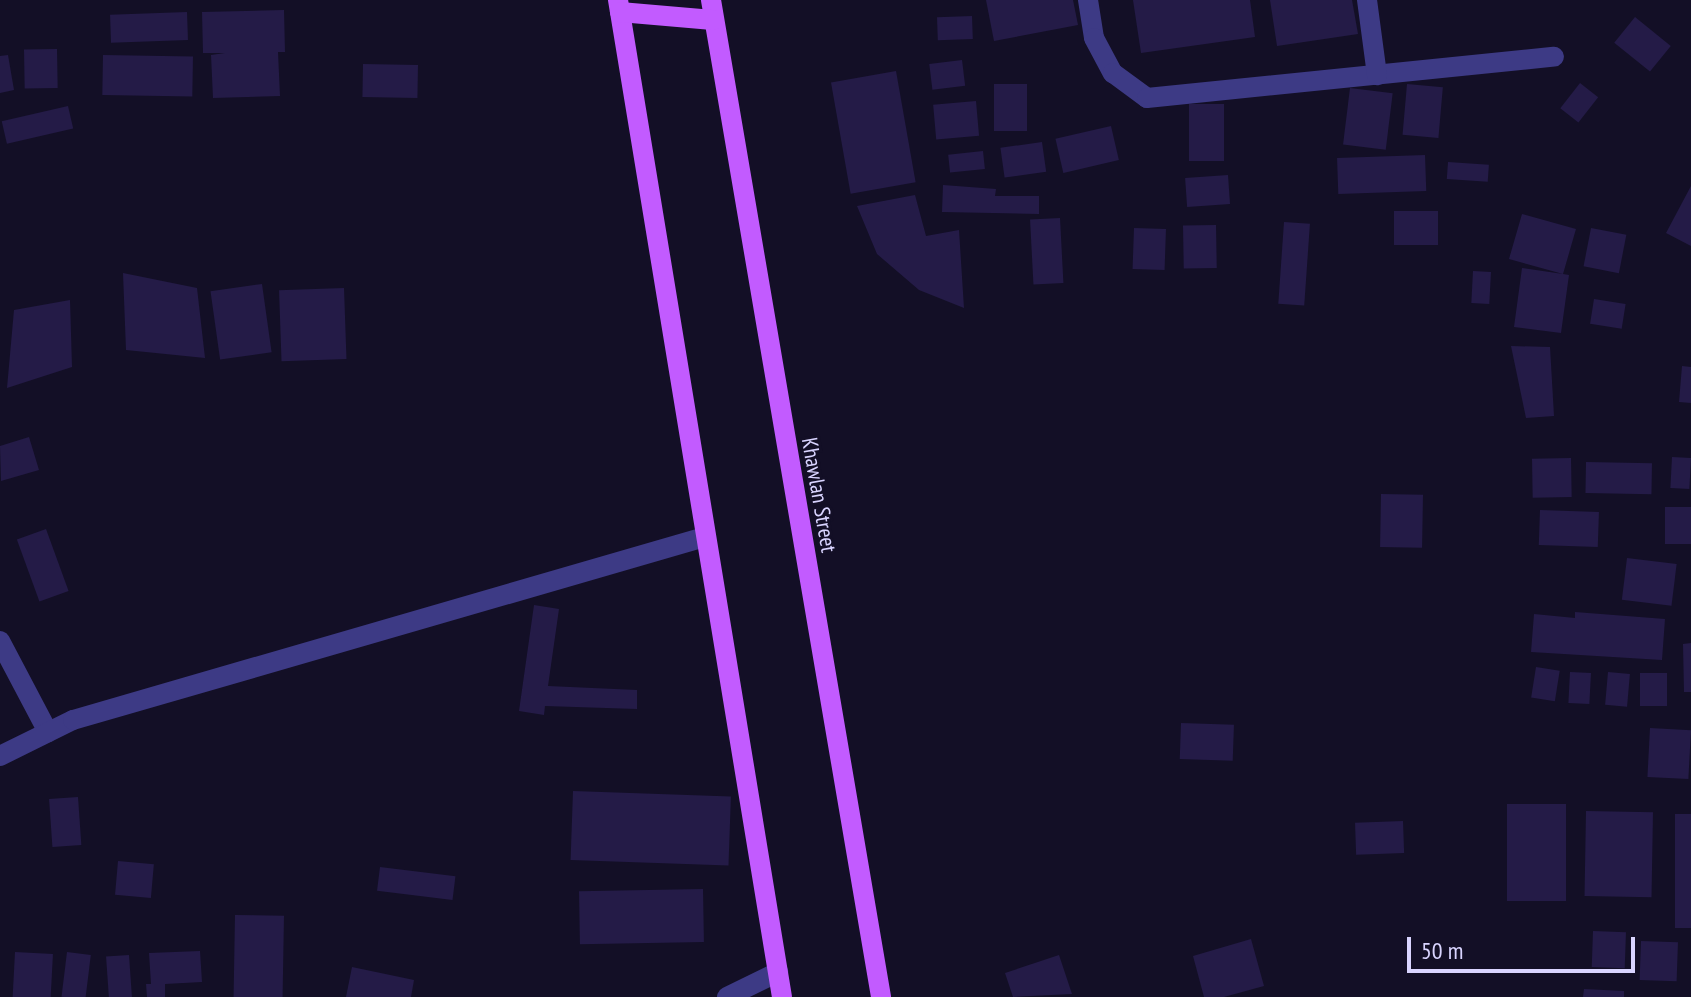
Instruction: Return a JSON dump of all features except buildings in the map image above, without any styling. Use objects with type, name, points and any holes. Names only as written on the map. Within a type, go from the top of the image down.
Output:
[{"type":"main road","points":[[712,10],[619,6],[782,997]]},
{"type":"main road","name":"Khawlan Street","points":[[712,10],[881,997]]},
{"type":"street","points":[[1088,0],[1094,38],[1113,73],[1147,98],[1554,57]]},
{"type":"street","points":[[1367,0],[1377,75]]},
{"type":"street","points":[[0,756],[73,720],[705,537]]},
{"type":"street","points":[[0,641],[48,732]]},
{"type":"street","points":[[727,997],[778,972]]}]
